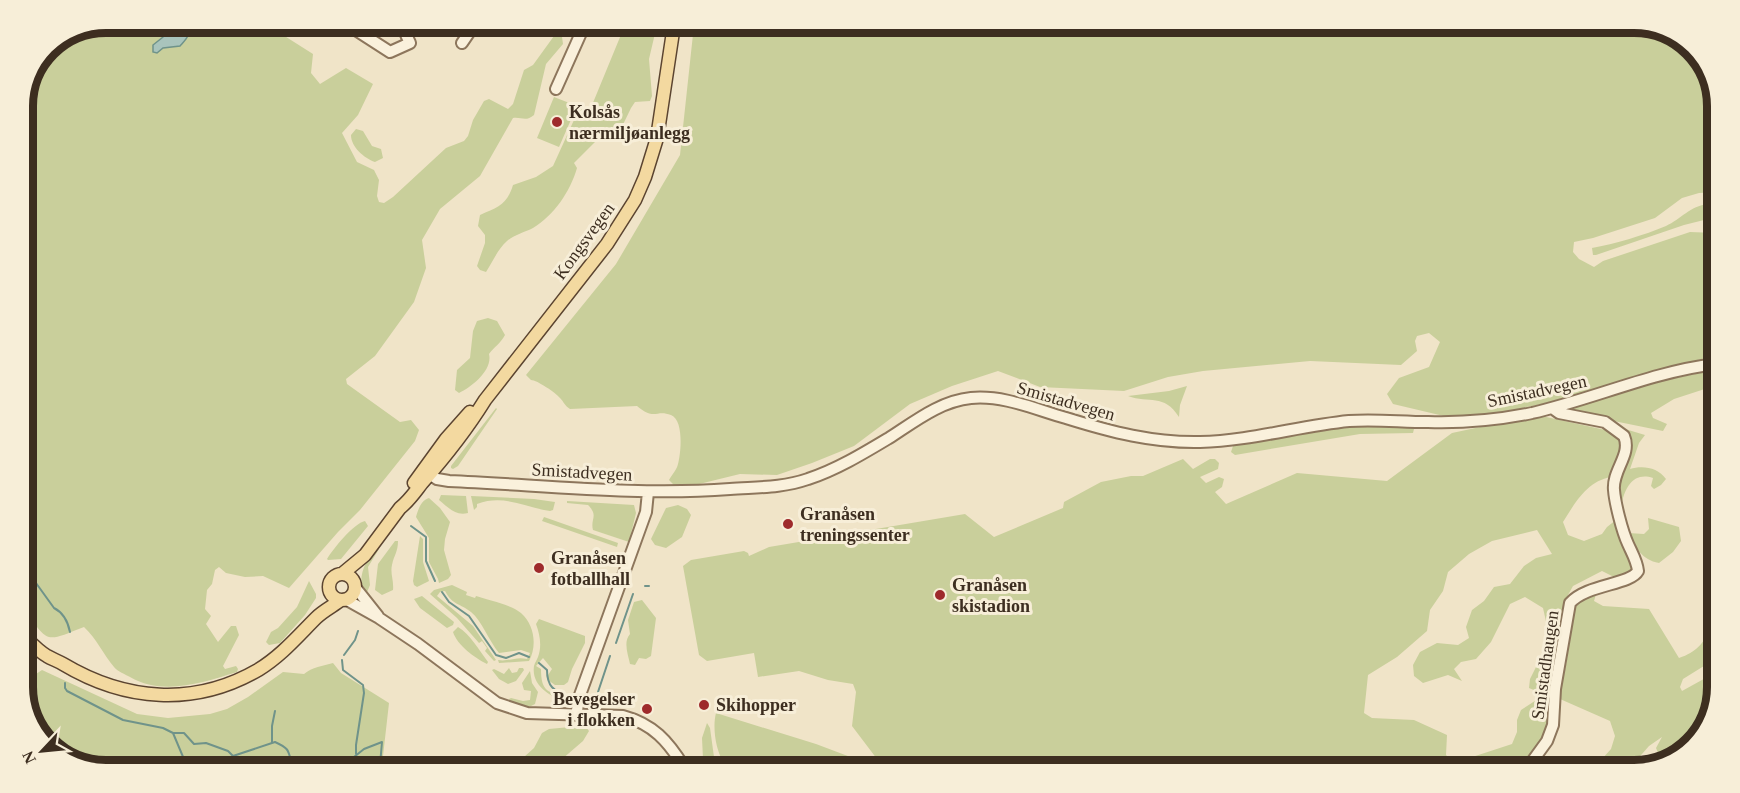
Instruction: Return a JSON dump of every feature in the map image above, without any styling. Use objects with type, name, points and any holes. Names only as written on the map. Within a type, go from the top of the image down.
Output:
[{"type":"main road","name":"Kongsvegen","points":[[665,33],[663,68],[666,81]]},
{"type":"main road","name":"Kongsvegen","points":[[316,617],[330,590],[332,579],[342,574],[365,555],[407,502],[426,473],[475,417],[485,400],[607,244],[635,200],[652,156],[669,68],[673,33]]},
{"type":"main road","name":"Kongsvegen","points":[[61,662],[88,679],[117,689],[147,695],[178,696],[234,682],[258,670],[281,654],[316,617],[352,595],[365,555]]},
{"type":"main road","points":[[342,574],[350,577],[354,585]]},
{"type":"main road","points":[[330,590],[334,597],[343,599]]},
{"type":"main road","points":[[33,635],[61,662]]},
{"type":"main road","points":[[33,644],[46,655],[61,662]]},
{"type":"street","points":[[359,33],[390,52],[410,44],[404,33]]},
{"type":"street","points":[[462,43],[469,33]]},
{"type":"street","points":[[556,89],[581,33]]},
{"type":"street","name":"Smistadvegen","points":[[426,473],[449,481],[648,492],[683,493],[778,486],[810,478],[857,456],[938,407],[969,398],[1014,402],[1132,437],[1201,442],[1231,440],[1349,422],[1461,422],[1517,415],[1552,408],[1667,373],[1707,366]]},
{"type":"street","name":"Smistadhaugen","points":[[1533,760],[1547,741],[1553,725],[1555,689],[1570,603],[1575,597],[1590,589],[1633,577],[1638,570],[1624,533],[1614,491],[1615,478],[1627,449],[1624,436],[1605,422],[1559,413],[1552,408]]},
{"type":"street","points":[[576,715],[580,694],[646,512],[648,492]]},
{"type":"street","points":[[354,585],[380,618]]},
{"type":"street","points":[[343,599],[380,618],[497,703],[527,713],[624,716],[642,722],[663,736],[680,760]]},
{"type":"green space","points":[[166,33],[153,45],[174,33],[280,33],[313,54],[311,73],[320,84],[346,68],[373,84],[358,115],[342,133],[357,162],[374,170],[379,180],[377,196],[379,202],[384,203],[446,148],[464,141],[484,101],[489,99],[508,109],[513,104],[524,70],[533,65],[554,36],[562,37],[563,44],[546,64],[534,115],[526,119],[513,118],[480,176],[440,209],[422,240],[426,268],[414,302],[375,356],[346,379],[347,384],[400,422],[411,420],[419,430],[415,441],[360,510],[289,588],[263,576],[245,577],[226,573],[219,567],[215,570],[212,584],[207,590],[205,609],[211,616],[206,624],[218,642],[231,626],[236,626],[239,635],[223,666],[225,669],[236,666],[237,672],[183,686],[156,686],[143,683],[120,672],[84,627],[54,637],[48,637],[33,622],[33,101],[35,87],[48,61],[69,43],[92,34]]},
{"type":"green space","points":[[622,33],[655,33],[649,59],[652,96],[650,101],[635,102],[618,135],[599,138],[574,163],[577,168],[566,194],[548,217],[533,228],[507,241],[498,251],[486,272],[480,270],[477,266],[485,243],[485,235],[478,226],[480,215],[505,201],[513,185],[536,177],[553,166],[579,109],[590,110]]},
{"type":"green space","points":[[693,33],[1648,34],[1679,48],[1692,61],[1701,78],[1707,101],[1707,193],[1682,198],[1655,218],[1574,242],[1573,252],[1579,259],[1594,267],[1603,261],[1690,232],[1707,233],[1707,353],[1705,358],[1542,404],[1491,414],[1448,417],[1393,404],[1387,394],[1399,378],[1429,367],[1440,342],[1429,333],[1417,336],[1415,341],[1417,351],[1401,365],[1310,361],[1203,371],[1168,377],[1124,391],[1040,387],[998,371],[952,386],[910,404],[854,446],[812,463],[777,475],[740,474],[695,485],[674,485],[669,480],[678,464],[680,430],[675,418],[671,415],[648,413],[637,406],[570,409],[555,393],[526,375],[616,264],[680,155]]},
{"type":"green space","name":"Kolsås nærmiljøanlegg","points":[[554,97],[577,106],[559,147],[537,138]]},
{"type":"green space","points":[[356,129],[363,131],[372,146],[381,149],[383,158],[375,162],[359,152],[353,144],[351,135]]},
{"type":"green space","points":[[1707,204],[1707,220],[1684,225],[1593,255],[1592,248],[1658,229]]},
{"type":"green space","points":[[488,318],[497,321],[505,335],[489,354],[485,372],[470,387],[459,393],[455,390],[457,370],[470,358],[473,331],[477,321]]},
{"type":"green space","points":[[1707,372],[1707,388],[1674,399],[1651,413],[1653,418],[1667,424],[1663,431],[1564,409],[1661,381]]},
{"type":"green space","points":[[1187,386],[1180,405],[1179,417],[1162,402],[1128,396],[1169,391]]},
{"type":"green space","points":[[496,408],[458,466],[451,468],[451,466]]},
{"type":"green space","points":[[1537,415],[1610,431],[1620,438],[1621,453],[1611,477],[1588,488],[1563,522],[1568,535],[1584,541],[1602,534],[1616,520],[1632,560],[1633,570],[1616,578],[1602,571],[1573,586],[1568,595],[1562,637],[1556,656],[1536,691],[1529,688],[1530,679],[1550,639],[1543,608],[1525,597],[1510,604],[1491,642],[1476,659],[1461,662],[1454,669],[1462,681],[1448,675],[1423,683],[1414,676],[1413,665],[1420,652],[1437,643],[1458,645],[1469,638],[1466,627],[1472,610],[1484,601],[1494,587],[1510,584],[1524,566],[1536,558],[1552,554],[1537,530],[1492,541],[1469,554],[1448,572],[1443,591],[1430,610],[1427,631],[1397,657],[1368,675],[1364,713],[1372,718],[1414,720],[1447,735],[1446,755],[1451,760],[879,760],[852,726],[856,692],[853,684],[828,680],[799,671],[758,677],[754,653],[707,661],[699,655],[683,566],[691,560],[744,551],[749,556],[769,547],[965,514],[994,537],[1063,508],[1064,502],[1101,482],[1143,476],[1183,459],[1193,469],[1210,459],[1215,459],[1219,463],[1218,469],[1200,477],[1206,483],[1219,477],[1224,479],[1222,487],[1215,492],[1226,504],[1297,473],[1387,481],[1452,433]]},
{"type":"green space","points":[[1353,426],[1412,427],[1414,429],[1413,433],[1360,434],[1235,455],[1231,452],[1233,446],[1239,443]]},
{"type":"green space","points":[[1625,429],[1645,435],[1639,443],[1630,469],[1650,468],[1659,472],[1666,479],[1654,489],[1651,486],[1653,478],[1636,479],[1629,486],[1622,502],[1619,498],[1619,477],[1631,446],[1631,440]]},
{"type":"green space","points":[[441,495],[466,496],[468,513],[452,511],[439,500]]},
{"type":"green space","points":[[471,496],[555,502],[553,510],[550,511],[496,500],[477,504],[474,510]]},
{"type":"green space","points":[[429,498],[450,522],[444,550],[451,575],[439,583],[429,562],[429,538],[416,517],[422,503]]},
{"type":"green space","points":[[567,501],[634,505],[636,513],[629,542],[593,530],[594,515],[588,505],[567,503]]},
{"type":"green space","points":[[678,505],[687,509],[691,515],[682,537],[666,548],[655,545],[651,539],[666,508]]},
{"type":"green space","points":[[544,517],[618,543],[617,547],[542,521]]},
{"type":"green space","points":[[1648,518],[1679,527],[1681,541],[1673,552],[1659,563],[1644,556],[1636,548],[1628,533],[1644,534],[1649,529]]},
{"type":"green space","points":[[365,521],[368,526],[341,559],[328,560],[344,537],[355,526]]},
{"type":"green space","points":[[420,536],[423,539],[423,562],[429,581],[417,587],[413,581]]},
{"type":"green space","points":[[395,541],[398,541],[392,568],[393,590],[382,595],[375,590],[378,564]]},
{"type":"green space","points":[[376,546],[379,549],[368,567],[370,585],[365,597],[361,583],[363,570]]},
{"type":"green space","points":[[309,581],[316,598],[305,615],[280,643],[269,645],[266,642],[271,632],[278,628],[297,607]]},
{"type":"green space","points":[[452,585],[467,592],[466,595],[500,603],[521,613],[526,618],[533,636],[534,643],[529,661],[499,663],[498,660],[527,659],[530,653],[521,650],[499,653],[475,616],[454,602],[445,591],[440,592],[437,596],[473,626],[496,660],[494,661],[485,651],[487,648],[482,641],[479,643],[457,618],[430,594],[434,590]]},
{"type":"green space","points":[[1596,594],[1594,601],[1603,606],[1649,609],[1679,658],[1698,647],[1707,636],[1707,664],[1683,679],[1680,687],[1682,691],[1707,677],[1706,701],[1695,728],[1675,748],[1659,756],[1656,748],[1662,737],[1649,746],[1637,760],[1601,760],[1611,749],[1615,736],[1610,721],[1560,699],[1560,688],[1577,603]]},
{"type":"green space","points":[[422,596],[454,622],[453,625],[447,628],[420,608],[414,599]]},
{"type":"green space","points":[[642,600],[656,618],[651,656],[646,659],[639,658],[635,665],[630,664],[627,648],[630,634],[628,620],[634,602]]},
{"type":"green space","points":[[539,619],[585,636],[585,643],[568,682],[564,685],[555,685],[548,680],[552,669],[543,658],[536,666],[541,669],[544,687],[568,698],[567,702],[543,690],[536,679],[534,666],[540,645],[536,624]]},
{"type":"green space","points":[[458,627],[474,643],[488,662],[487,664],[472,655],[458,642],[453,632]]},
{"type":"green space","points":[[333,663],[341,673],[389,703],[383,760],[92,759],[72,751],[72,721],[41,721],[33,692],[33,673],[36,674],[42,670],[137,714],[168,718],[210,714],[227,709],[283,672],[304,674]]},
{"type":"green space","points":[[509,668],[512,673],[517,672],[519,668],[524,670],[516,681],[508,684],[499,679],[492,670],[504,674]]},
{"type":"green space","points":[[530,671],[532,683],[538,692],[535,704],[527,708],[512,703],[509,699],[530,700],[531,691],[524,690],[522,683]]},
{"type":"green space","points":[[1549,684],[1551,688],[1550,728],[1529,760],[1494,758],[1492,760],[1463,760],[1512,744],[1521,710],[1541,697]]},
{"type":"green space","points":[[716,713],[816,744],[858,760],[722,760],[714,726]]},
{"type":"green space","points":[[707,723],[710,728],[714,757],[703,759],[702,738]]},
{"type":"green space","points":[[581,726],[586,727],[589,731],[583,741],[561,760],[521,760],[534,748],[542,733],[549,729]]},
{"type":"water","points":[[166,33],[189,33],[180,46],[163,48],[157,53],[153,52],[153,45]]},
{"type":"waterway","points":[[411,526],[426,537],[426,561],[435,581]]},
{"type":"waterway","points":[[33,579],[54,608],[63,615],[70,632]]},
{"type":"waterway","points":[[442,592],[449,602],[469,616],[496,655],[506,658],[519,653],[529,657]]},
{"type":"waterway","points":[[616,643],[633,594]]},
{"type":"waterway","points":[[344,655],[355,640],[358,631]]},
{"type":"waterway","points":[[598,692],[610,656]]},
{"type":"waterway","points":[[342,660],[343,670],[363,685],[364,693],[356,754]]},
{"type":"waterway","points":[[539,663],[547,670],[548,680],[552,687],[570,697]]},
{"type":"waterway","points":[[65,683],[67,691],[123,720],[163,728],[173,733],[184,760]]},
{"type":"waterway","points":[[272,742],[275,711]]},
{"type":"waterway","points":[[173,733],[184,733],[194,744],[206,743],[228,751],[233,756],[275,742],[288,750],[291,760]]},
{"type":"waterway","points":[[346,760],[364,749],[382,742],[380,760]]},
{"type":"waterway","points":[[233,756],[233,760]]},
{"type":"place","name":"Kolsås nærmiljøanlegg","points":[[557,122]]},
{"type":"place","name":"Granåsen treningssenter","points":[[788,524]]},
{"type":"place","name":"Granåsen fotballhall","points":[[539,568]]},
{"type":"place","name":"Granåsen skistadion","points":[[940,595]]},
{"type":"place","name":"Skihopper","points":[[704,705]]},
{"type":"place","name":"Bevegelser i flokken","points":[[647,709]]}]
